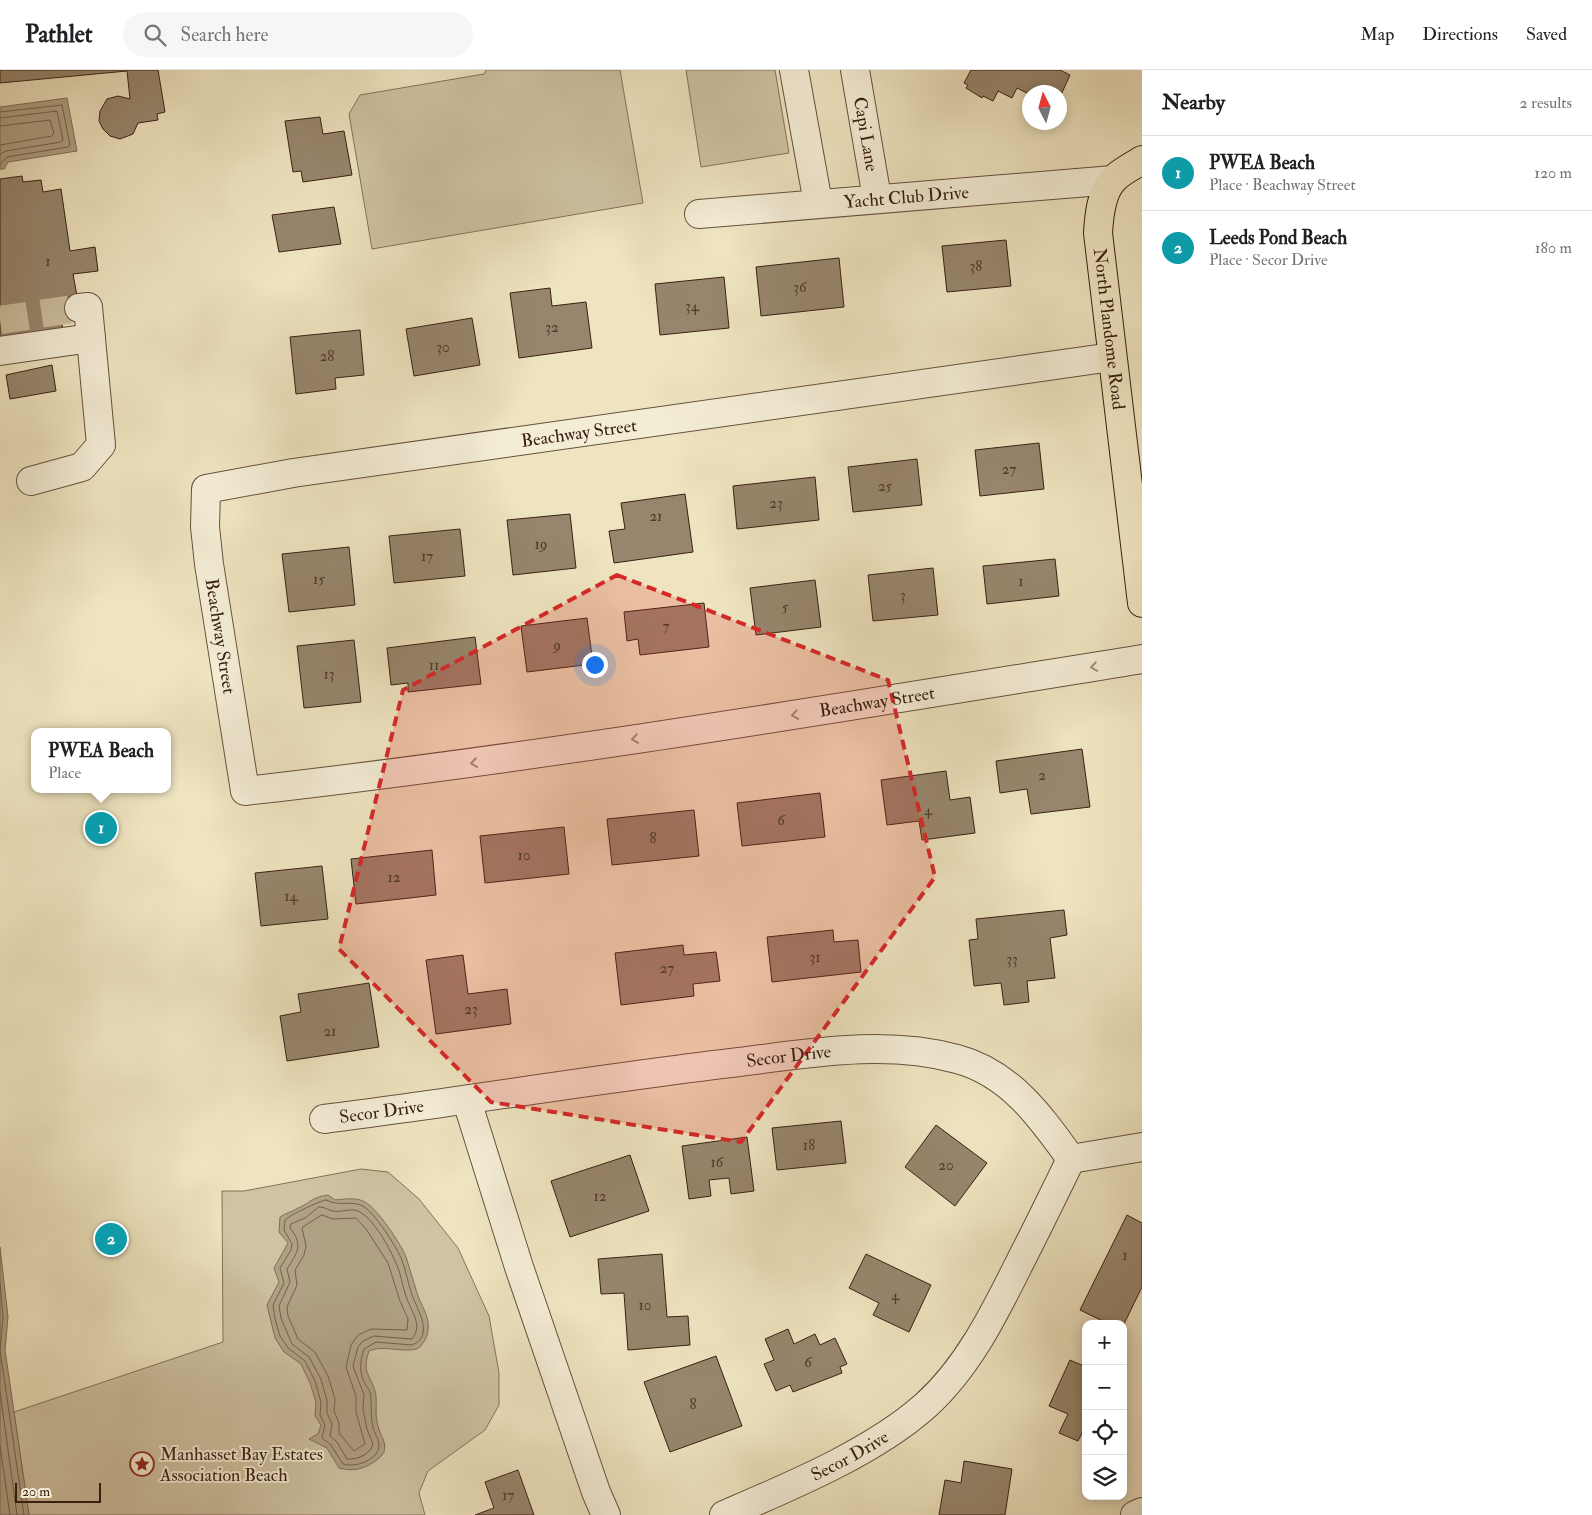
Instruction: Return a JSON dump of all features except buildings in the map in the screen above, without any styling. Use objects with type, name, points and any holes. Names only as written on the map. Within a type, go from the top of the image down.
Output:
[{"type":"main road","points":[[1113,180],[1142,160]]},
{"type":"main road","name":"North Plandome Road","points":[[1113,180],[1106,191],[1101,207],[1098,233],[1112,357],[1138,545],[1142,603]]},
{"type":"street","points":[[794,70],[818,203]]},
{"type":"street","name":"Capi Lane","points":[[855,70],[877,198]]},
{"type":"street","name":"Yacht Club Drive","points":[[699,214],[1113,180]]},
{"type":"street","points":[[32,481],[82,467],[101,445],[88,307],[79,308]]},
{"type":"street","points":[[0,351],[90,338]]},
{"type":"street","name":"Beachway Street","points":[[1112,357],[293,473],[206,489],[205,527],[209,564],[245,791],[399,774],[731,725],[1142,659]]},
{"type":"street","name":"Secor Drive","points":[[324,1119],[467,1101],[660,1071],[832,1051],[900,1048],[958,1059],[997,1076],[1034,1108],[1072,1159],[991,1320],[958,1369],[926,1405],[889,1434],[799,1482],[724,1515]]},
{"type":"street","points":[[467,1101],[519,1267],[596,1492],[606,1515]]},
{"type":"street","points":[[1072,1159],[1142,1147]]},
{"type":"street","points":[[1135,1515],[1142,1512]]},
{"type":"highlighted area","points":[[617,575],[888,680],[935,877],[741,1142],[491,1102],[339,949],[403,690]]},
{"type":"shaded area","points":[[486,70],[620,70],[643,203],[372,249],[349,114],[360,95],[484,74]]},
{"type":"shaded area","points":[[686,70],[775,70],[789,153],[701,167]]},
{"type":"shaded area","points":[[361,1169],[388,1172],[419,1199],[458,1248],[489,1316],[499,1373],[499,1405],[485,1430],[428,1471],[419,1493],[425,1515],[29,1515],[14,1412],[223,1342],[222,1191],[244,1191]]},
{"type":"water","points":[[67,98],[77,151],[8,162],[4,169],[0,169],[0,107]]},
{"type":"water","points":[[328,1195],[335,1200],[362,1200],[376,1211],[394,1235],[406,1257],[428,1325],[426,1339],[416,1349],[375,1349],[369,1351],[366,1368],[375,1391],[377,1422],[385,1448],[383,1454],[375,1461],[355,1470],[339,1468],[327,1448],[309,1439],[318,1434],[321,1425],[315,1416],[316,1402],[301,1364],[284,1352],[275,1338],[267,1305],[279,1282],[274,1268],[288,1243],[279,1232],[280,1217],[315,1198]]},
{"type":"water","points":[[0,1247],[8,1317],[5,1350],[29,1515],[0,1515]]},
{"type":"tunnel","points":[[0,320],[79,308]]},
{"type":"place","name":"PWEA Beach","points":[[101,828]]},
{"type":"place","name":"Leeds Pond Beach","points":[[111,1239]]},
{"type":"place","name":"Manhasset Bay Estates Association Beach","points":[[142,1464]]}]
